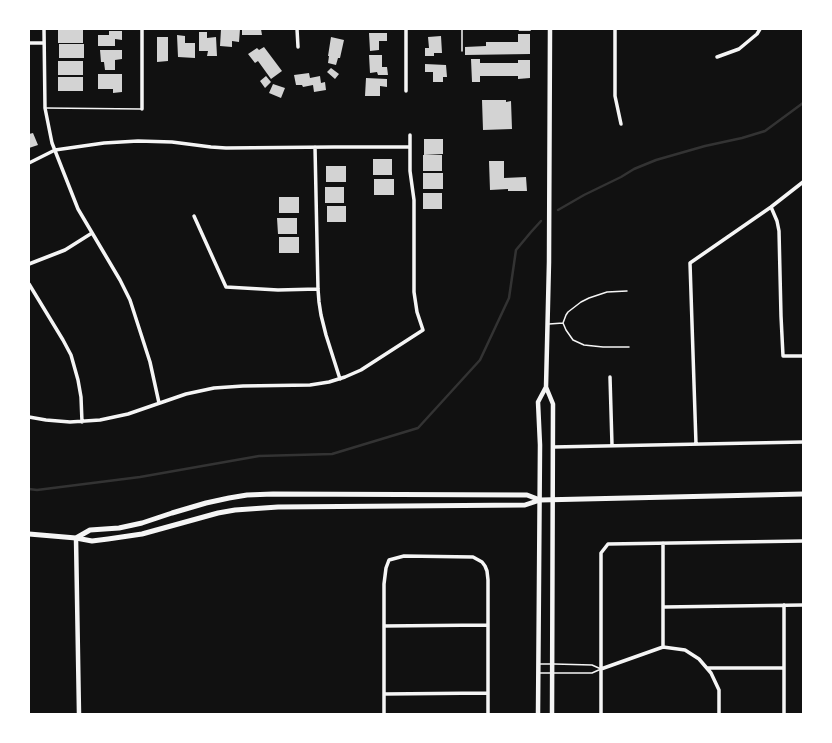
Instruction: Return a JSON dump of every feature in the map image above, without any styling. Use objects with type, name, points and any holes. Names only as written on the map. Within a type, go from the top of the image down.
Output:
[{"type":"main road","points":[[76,538],[90,530],[119,528],[142,523],[206,503],[247,495],[527,494],[540,500]]},
{"type":"main road","points":[[29,534],[92,540],[126,537],[218,513],[241,509],[278,507],[525,505],[540,500],[803,494]]},
{"type":"street","points":[[44,29],[45,108],[52,143],[78,209],[120,280],[130,300],[150,362],[159,403]]},
{"type":"street","points":[[142,29],[142,108]]},
{"type":"street","points":[[297,29],[298,47]]},
{"type":"street","points":[[406,29],[406,91]]},
{"type":"street","points":[[550,29],[549,255],[546,387],[553,404],[552,714]]},
{"type":"street","points":[[615,29],[615,96],[622,124]]},
{"type":"street","points":[[717,57],[739,49],[757,34],[760,29]]},
{"type":"street","points":[[29,43],[44,43]]},
{"type":"street","points":[[29,417],[58,422],[100,420],[116,417],[186,394],[214,388],[310,385],[329,382],[366,368],[423,330],[417,312],[414,292],[414,200],[410,171],[410,135]]},
{"type":"street","points":[[29,163],[55,150],[104,143],[138,141],[166,142],[226,148],[410,147]]},
{"type":"street","points":[[315,147],[318,289],[321,315],[340,379]]},
{"type":"street","points":[[696,444],[690,263],[771,207],[803,182]]},
{"type":"street","points":[[771,207],[777,221],[779,231],[783,356],[803,356]]},
{"type":"street","points":[[194,216],[226,287],[278,290],[318,289]]},
{"type":"street","points":[[29,264],[65,250],[92,233]]},
{"type":"street","points":[[29,284],[63,340],[74,363],[80,389],[82,422]]},
{"type":"street","points":[[610,377],[612,445]]},
{"type":"street","points":[[538,714],[540,445],[538,402],[546,387]]},
{"type":"street","points":[[553,447],[803,442]]},
{"type":"street","points":[[76,538],[79,714]]},
{"type":"street","points":[[601,714],[600,553],[608,544],[803,541]]},
{"type":"street","points":[[663,543],[663,647]]},
{"type":"street","points":[[384,714],[384,584],[386,568],[390,560],[404,556],[473,557],[482,562],[487,571],[488,714]]},
{"type":"street","points":[[784,605],[784,714]]},
{"type":"street","points":[[664,607],[803,605]]},
{"type":"street","points":[[384,626],[488,625]]},
{"type":"street","points":[[601,669],[663,647],[685,650],[699,659],[711,673],[719,690],[719,714]]},
{"type":"street","points":[[707,668],[784,668]]},
{"type":"street","points":[[384,694],[488,694]]},
{"type":"lane","points":[[462,29],[462,52]]},
{"type":"lane","points":[[45,108],[142,108]]},
{"type":"lane","points":[[627,291],[607,292],[581,302],[568,312],[563,323],[573,340],[584,345],[629,347]]},
{"type":"lane","points":[[547,324],[563,323]]},
{"type":"lane","points":[[539,664],[592,665],[601,669]]},
{"type":"lane","points":[[539,673],[592,673],[601,669]]},
{"type":"building","points":[[58,29],[83,29],[83,43],[58,43]]},
{"type":"building","points":[[221,29],[240,29],[239,42],[232,41],[232,47],[220,46]]},
{"type":"building","points":[[242,29],[261,29],[262,35],[242,35]]},
{"type":"building","points":[[518,29],[530,29],[531,31],[519,31]]},
{"type":"building","points":[[109,31],[122,31],[122,40],[115,39],[115,46],[98,46],[98,35],[109,35]]},
{"type":"building","points":[[199,32],[207,32],[207,38],[216,37],[217,56],[207,56],[208,51],[199,51]]},
{"type":"building","points":[[369,33],[387,33],[387,41],[379,41],[379,50],[370,51]]},
{"type":"building","points":[[518,34],[530,34],[530,54],[465,55],[465,47],[486,46],[486,42],[518,42]]},
{"type":"building","points":[[177,35],[185,36],[185,43],[195,43],[195,58],[178,57]]},
{"type":"building","points":[[441,36],[442,53],[434,53],[434,56],[425,56],[425,48],[429,48],[428,37]]},
{"type":"building","points":[[157,37],[168,37],[168,61],[157,62]]},
{"type":"building","points":[[331,37],[344,40],[340,58],[338,58],[336,65],[328,63]]},
{"type":"building","points":[[59,44],[84,44],[84,58],[59,58]]},
{"type":"building","points":[[264,47],[282,71],[271,79],[258,61],[255,63],[248,54],[257,48],[259,50]]},
{"type":"building","points":[[100,50],[122,50],[122,59],[115,60],[115,70],[105,70],[104,62],[101,62]]},
{"type":"building","points":[[369,55],[382,55],[382,67],[387,67],[388,75],[378,75],[377,72],[370,73]]},
{"type":"building","points":[[471,59],[480,59],[480,63],[518,63],[518,60],[530,60],[530,78],[518,79],[518,76],[480,76],[480,82],[472,82]]},
{"type":"building","points":[[58,61],[83,61],[83,75],[58,75]]},
{"type":"building","points":[[425,64],[446,65],[447,77],[443,77],[443,82],[433,82],[433,72],[425,72]]},
{"type":"building","points":[[331,68],[339,74],[335,79],[327,72]]},
{"type":"building","points":[[309,73],[310,78],[320,76],[321,83],[325,82],[326,90],[314,92],[313,85],[303,87],[302,85],[296,85],[294,75]]},
{"type":"building","points":[[98,74],[122,74],[122,92],[113,93],[113,89],[98,89]]},
{"type":"building","points":[[266,76],[271,82],[265,88],[260,81]]},
{"type":"building","points":[[58,77],[83,77],[83,91],[58,91]]},
{"type":"building","points":[[366,78],[387,79],[387,87],[380,86],[380,96],[365,96]]},
{"type":"building","points":[[273,84],[285,88],[281,98],[269,93]]},
{"type":"building","points":[[482,100],[511,101],[512,129],[483,130]]},
{"type":"building","points":[[33,133],[38,145],[29,148],[29,134]]},
{"type":"building","points":[[424,139],[443,139],[443,154],[424,155]]},
{"type":"building","points":[[423,155],[442,155],[442,171],[423,171]]},
{"type":"building","points":[[373,159],[392,159],[392,175],[373,175]]},
{"type":"building","points":[[489,161],[504,161],[504,178],[526,177],[527,191],[508,191],[508,189],[490,190]]},
{"type":"building","points":[[326,166],[346,166],[346,182],[326,182]]},
{"type":"building","points":[[423,173],[443,173],[443,189],[423,189]]},
{"type":"building","points":[[374,179],[394,179],[394,195],[374,195]]},
{"type":"building","points":[[325,187],[344,187],[344,203],[325,203]]},
{"type":"building","points":[[423,193],[442,193],[442,209],[423,209]]},
{"type":"building","points":[[279,197],[299,197],[299,213],[279,213]]},
{"type":"building","points":[[327,206],[346,206],[346,222],[327,222]]},
{"type":"building","points":[[277,218],[297,218],[297,234],[278,234]]},
{"type":"building","points":[[279,237],[299,237],[299,253],[279,253]]},
{"type":"waterway","points":[[558,210],[634,169],[656,160],[765,131],[803,103]]},
{"type":"waterway","points":[[29,489],[37,490],[140,477],[259,456],[332,454],[418,428],[480,360],[509,298],[516,250],[541,221]]}]
